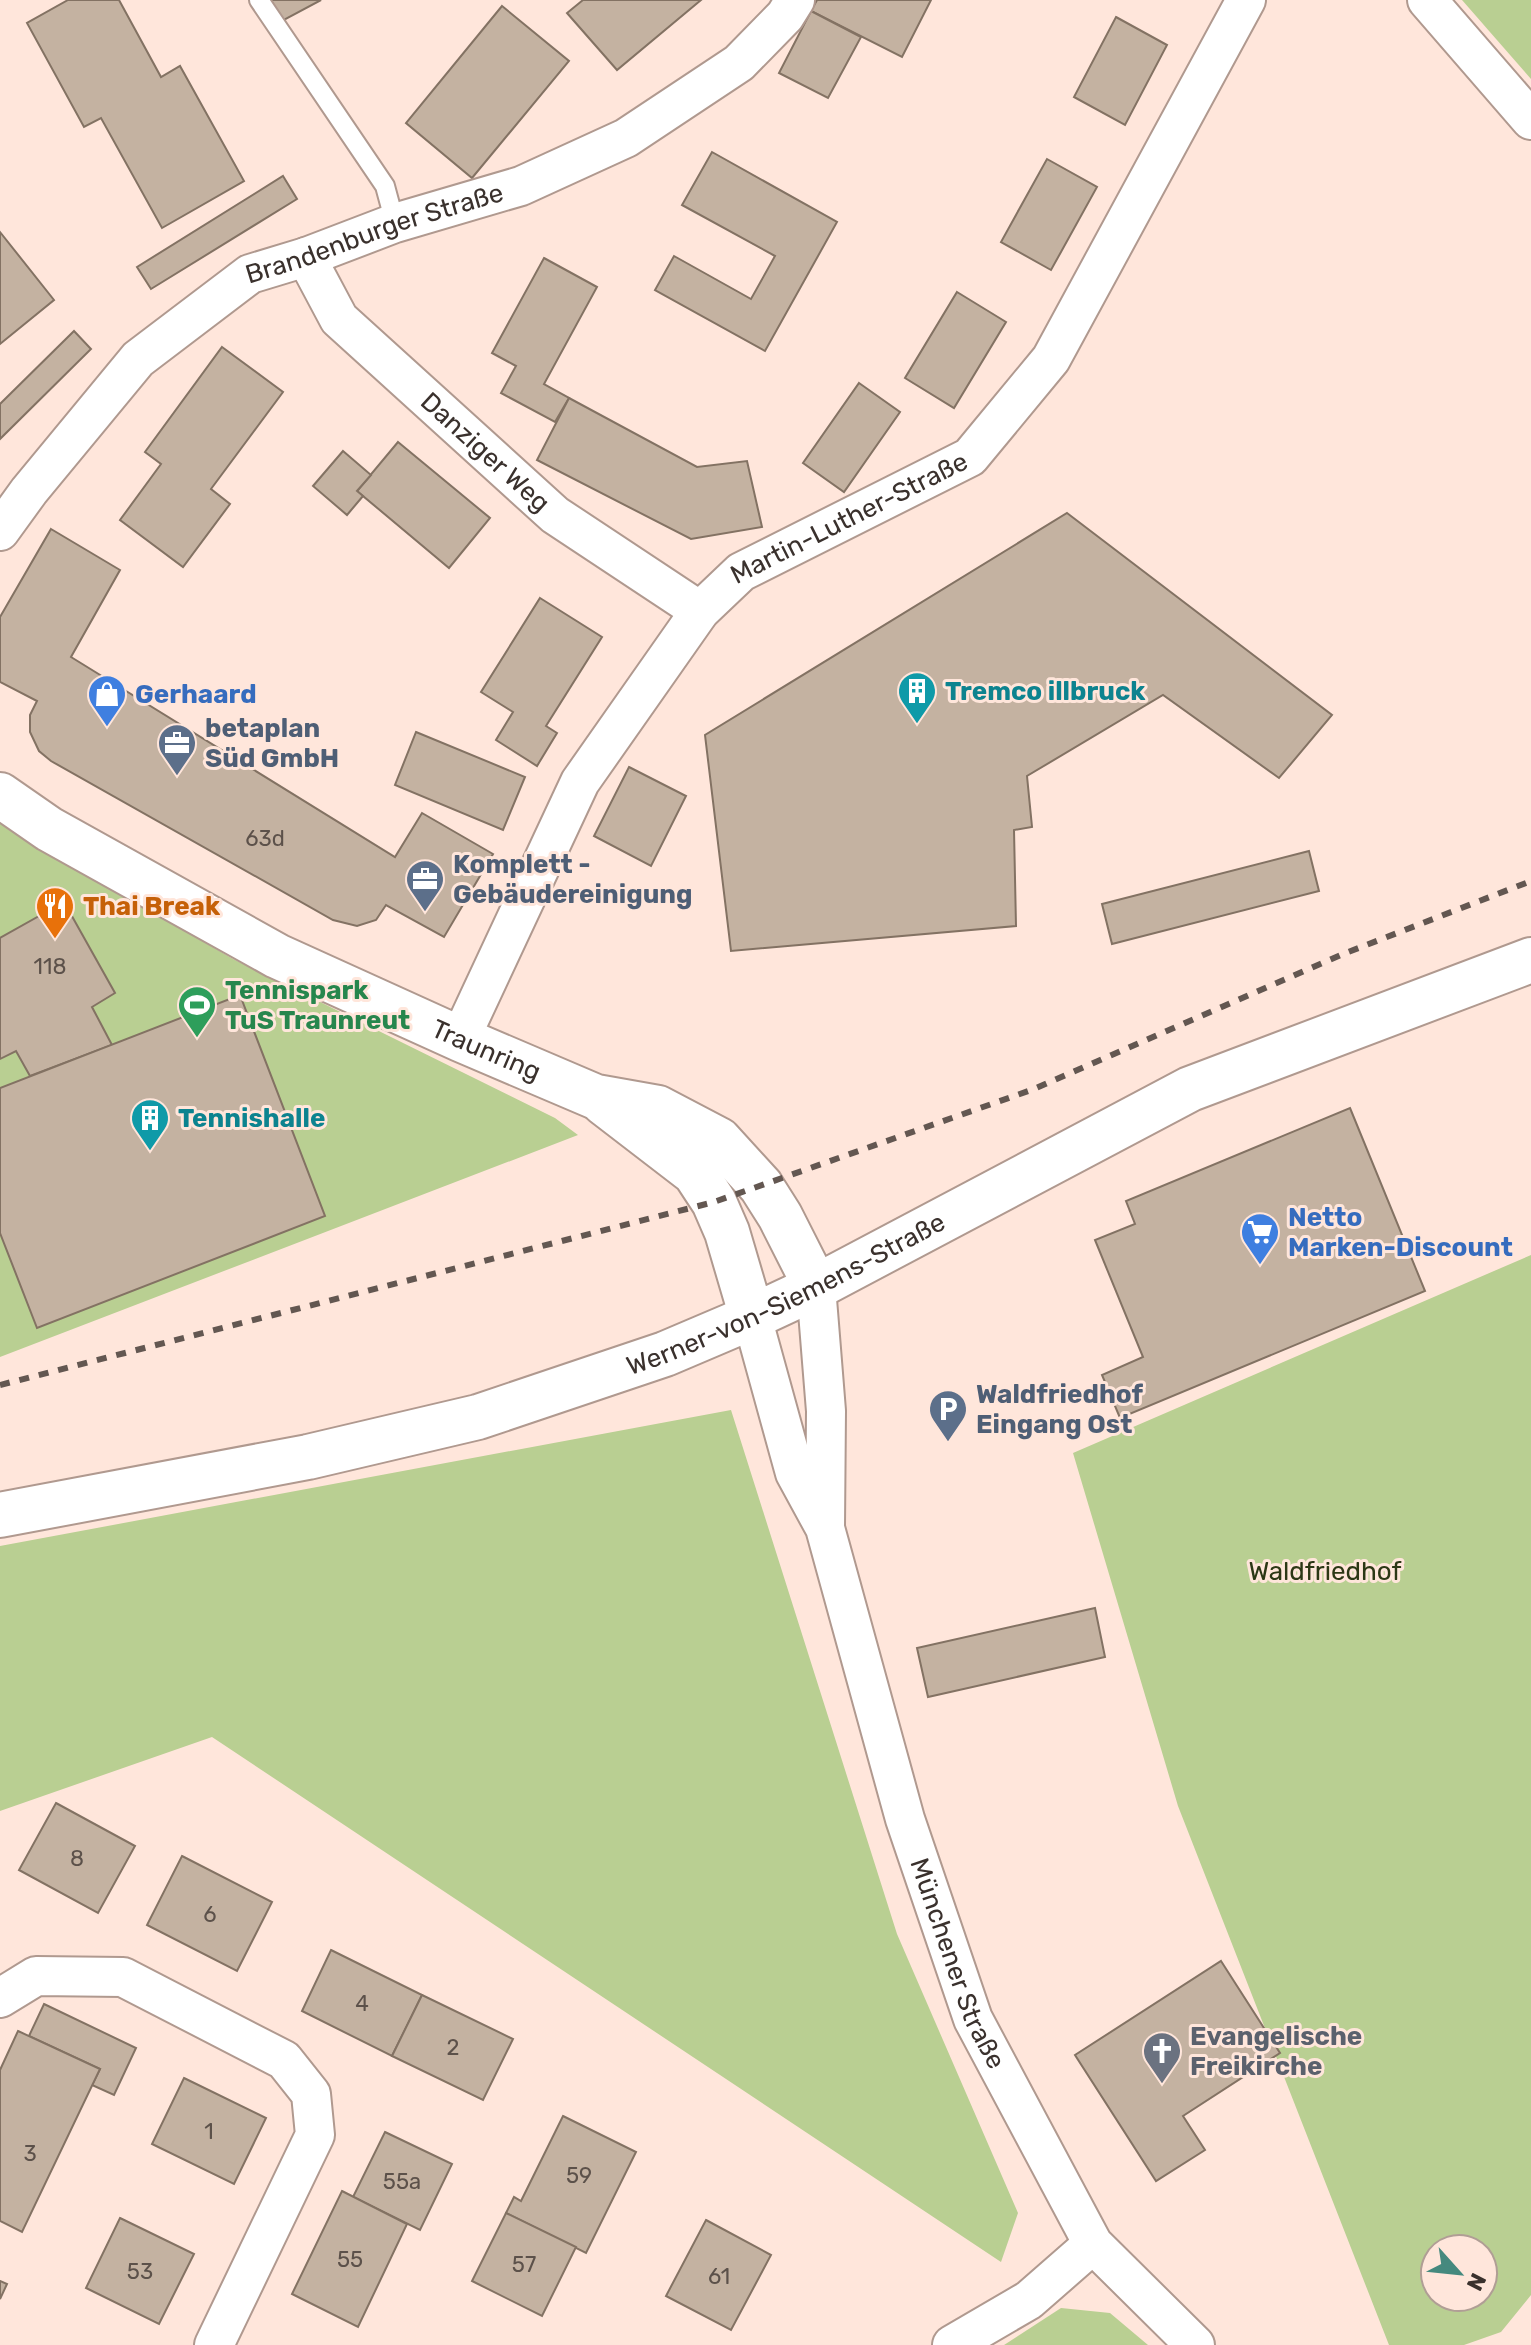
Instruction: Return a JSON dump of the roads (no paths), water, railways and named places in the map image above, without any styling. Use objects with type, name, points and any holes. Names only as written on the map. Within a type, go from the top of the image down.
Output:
[{"type":"street","name":"Brandenburger Straße","points":[[0,531],[29,491],[138,359],[250,274],[306,257],[395,223],[521,186],[626,138],[739,63],[785,16],[795,0]]},
{"type":"street","name":"Martin-Luther-Straße","points":[[460,1039],[580,782],[700,611],[741,572],[970,457],[1051,359],[1246,0]]},
{"type":"street","points":[[1427,0],[1531,120]]},
{"type":"street","name":"Danziger Weg","points":[[306,257],[339,319],[555,515],[700,611]]},
{"type":"street","name":"Traunring","points":[[0,795],[49,829],[277,956],[596,1097],[658,1108],[719,1140],[761,1186],[816,1287]]},
{"type":"street","name":"Werner-von-Siemens-Straße","points":[[0,1515],[308,1457],[478,1417],[665,1354],[816,1287],[1190,1089],[1531,960]]},
{"type":"street","name":"Traunring","points":[[596,1097],[695,1173],[714,1202],[727,1232],[752,1317]]},
{"type":"street","name":"Münchener Straße","points":[[816,1287],[826,1411],[825,1528]]},
{"type":"street","name":"Münchener Straße","points":[[752,1317],[795,1473],[825,1528],[905,1819],[973,2019],[1093,2244],[1195,2345]]},
{"type":"street","points":[[0,1998],[36,1976],[123,1977],[284,2060],[311,2094],[315,2135],[214,2345]]},
{"type":"street","points":[[952,2345],[1029,2300],[1093,2244]]},
{"type":"lane","points":[[259,0],[385,186],[395,223]]},
{"type":"railway","points":[[0,1385],[714,1202],[1034,1089],[1343,954],[1531,881]]},
{"type":"place","name":"Tremco illbruck","points":[[917,725]]},
{"type":"place","name":"Gerhaard","points":[[107,728]]},
{"type":"place","name":"betaplan Süd GmbH","points":[[177,777]]},
{"type":"place","name":"Komplett - Gebäudereinigung","points":[[425,913]]},
{"type":"place","name":"Thai Break","points":[[55,940]]},
{"type":"place","name":"Tennispark TuS Traunreut","points":[[197,1039]]},
{"type":"place","name":"Tennishalle","points":[[150,1152]]},
{"type":"place","name":"Netto Marken-Discount","points":[[1260,1266]]},
{"type":"place","name":"Waldfriedhof Eingang Ost","points":[[948,1443]]},
{"type":"place","name":"Evangelische Freikirche","points":[[1162,2085]]},
{"type":"park label","name":"Waldfriedhof","points":[[1325,1571]]}]
